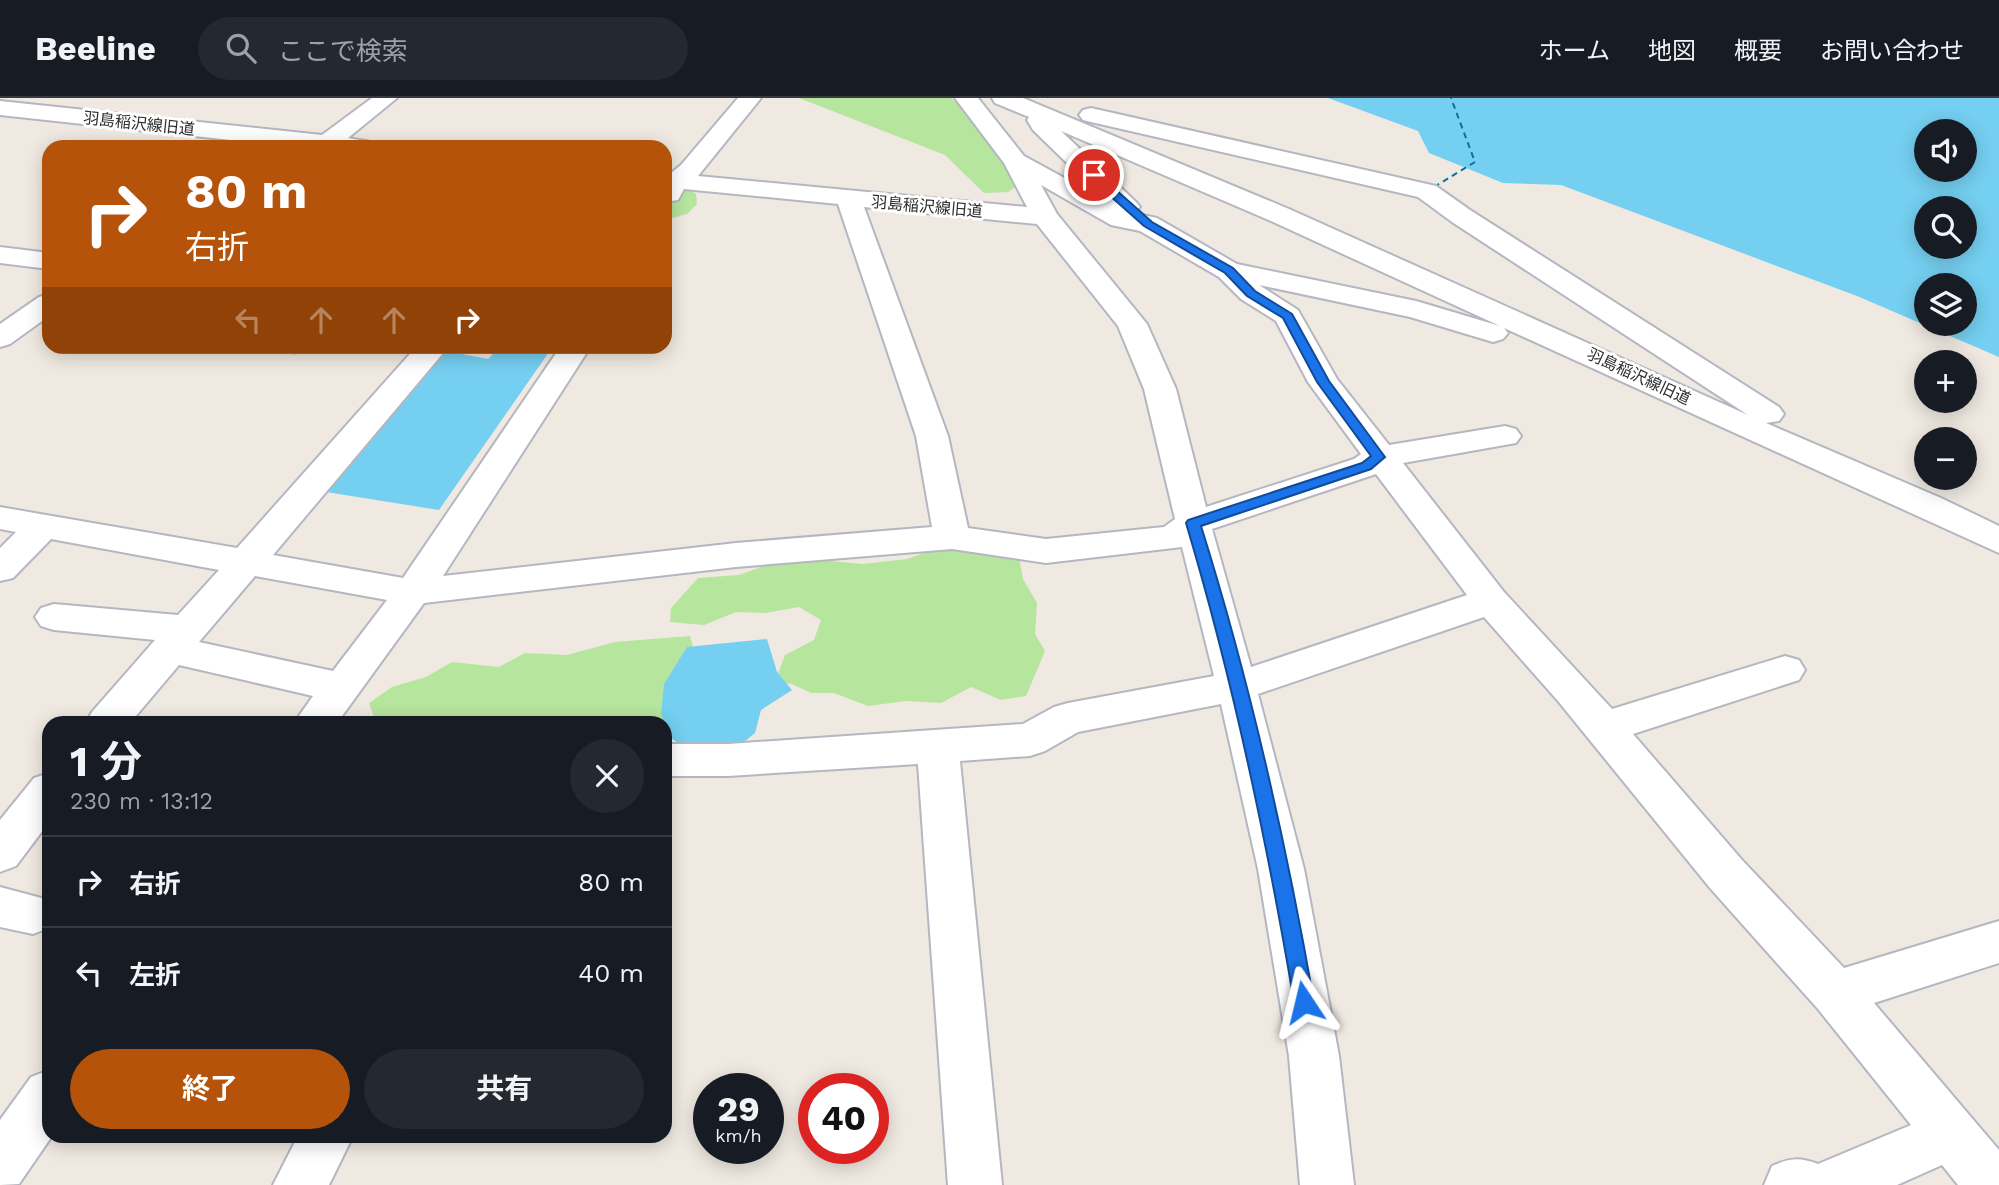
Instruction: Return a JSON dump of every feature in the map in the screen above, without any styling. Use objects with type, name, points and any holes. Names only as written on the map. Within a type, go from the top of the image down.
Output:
[{"type":"street","points":[[331,140],[386,98]]},
{"type":"street","points":[[672,185],[690,170],[750,98]]},
{"type":"street","points":[[965,98],[1015,161],[1045,217],[1132,324],[1160,388],[1193,523],[1238,685],[1281,869],[1314,1056],[1327,1185]]},
{"type":"street","points":[[1016,103],[1079,159],[1108,191],[1148,224],[1229,271],[1251,293],[1288,316],[1323,382],[1491,601],[1604,727],[1726,874],[1835,993],[1993,1185]]},
{"type":"street","name":"羽島稲沢線旧道","points":[[1016,103],[1047,104],[1427,191],[1461,216],[1800,435],[1829,464]]},
{"type":"street","name":"羽島稲沢線旧道","points":[[1016,103],[1280,215],[1591,353],[1829,464]]},
{"type":"street","points":[[116,120],[143,104]]},
{"type":"street","name":"羽島稲沢線旧道","points":[[0,108],[116,120],[251,140]]},
{"type":"street","points":[[1015,161],[1120,219],[1148,224]]},
{"type":"street","name":"羽島稲沢線旧道","points":[[672,188],[1045,217]]},
{"type":"street","points":[[849,200],[932,436],[952,537]]},
{"type":"street","points":[[0,255],[42,260]]},
{"type":"street","points":[[1229,271],[1416,310],[1532,344],[1591,353]]},
{"type":"street","points":[[0,338],[42,308]]},
{"type":"street","points":[[112,716],[427,354]]},
{"type":"street","points":[[320,716],[411,592],[571,354]]},
{"type":"street","points":[[0,519],[411,592],[736,555],[952,537],[1046,551],[1173,538],[1193,523],[1366,466],[1378,457],[1505,436]]},
{"type":"street","points":[[1829,464],[1929,506],[1999,541]]},
{"type":"street","points":[[0,569],[43,526]]},
{"type":"street","points":[[672,760],[727,760],[1030,740],[1068,718],[1238,685],[1491,601]]},
{"type":"street","points":[[54,617],[177,639],[343,688]]},
{"type":"street","points":[[1604,727],[1785,670]]},
{"type":"street","points":[[937,746],[975,1185]]},
{"type":"street","points":[[0,853],[42,799]]},
{"type":"street","points":[[1835,993],[1999,942]]},
{"type":"street","points":[[0,1165],[42,1105]]},
{"type":"street","points":[[1834,1185],[1951,1133]]},
{"type":"street","points":[[300,1185],[323,1143]]},
{"type":"street","points":[[1791,1185],[1802,1185]]},
{"type":"green space","points":[[799,98],[951,98],[980,126],[1001,152],[1014,177],[1015,187],[1008,192],[984,193],[945,155]]},
{"type":"green space","points":[[672,178],[696,194],[697,204],[687,214],[672,218]]},
{"type":"green space","points":[[938,548],[985,550],[1019,557],[1023,579],[1037,603],[1035,634],[1045,651],[1026,696],[1001,700],[971,687],[941,703],[906,701],[868,706],[834,693],[811,693],[792,684],[775,682],[785,655],[814,640],[821,620],[799,607],[765,613],[736,612],[704,625],[670,622],[671,608],[698,578],[739,575],[764,566],[808,559],[863,564],[907,559]]},
{"type":"green space","points":[[690,636],[694,651],[670,716],[374,716],[369,703],[392,687],[426,677],[452,662],[499,667],[525,653],[567,655],[615,642]]},
{"type":"water","points":[[1328,98],[1999,98],[1999,357],[1950,336],[1977,336],[1977,273],[1914,273],[1914,320],[1857,296],[1561,185],[1503,183],[1429,153],[1418,131]]},
{"type":"water","points":[[443,354],[488,359],[493,354],[548,354],[439,510],[326,492]]},
{"type":"water","points":[[767,639],[777,672],[792,690],[761,710],[755,733],[739,746],[684,747],[672,739],[672,716],[661,714],[664,684],[687,647]]},
{"type":"ferry route","points":[[1434,187],[1475,162],[1451,98]]},
{"type":"route","points":[[1094,175],[1108,191],[1148,224],[1229,271],[1251,293],[1288,316],[1323,382],[1378,457],[1366,466],[1193,523],[1238,685],[1281,869],[1304,1002]]}]
